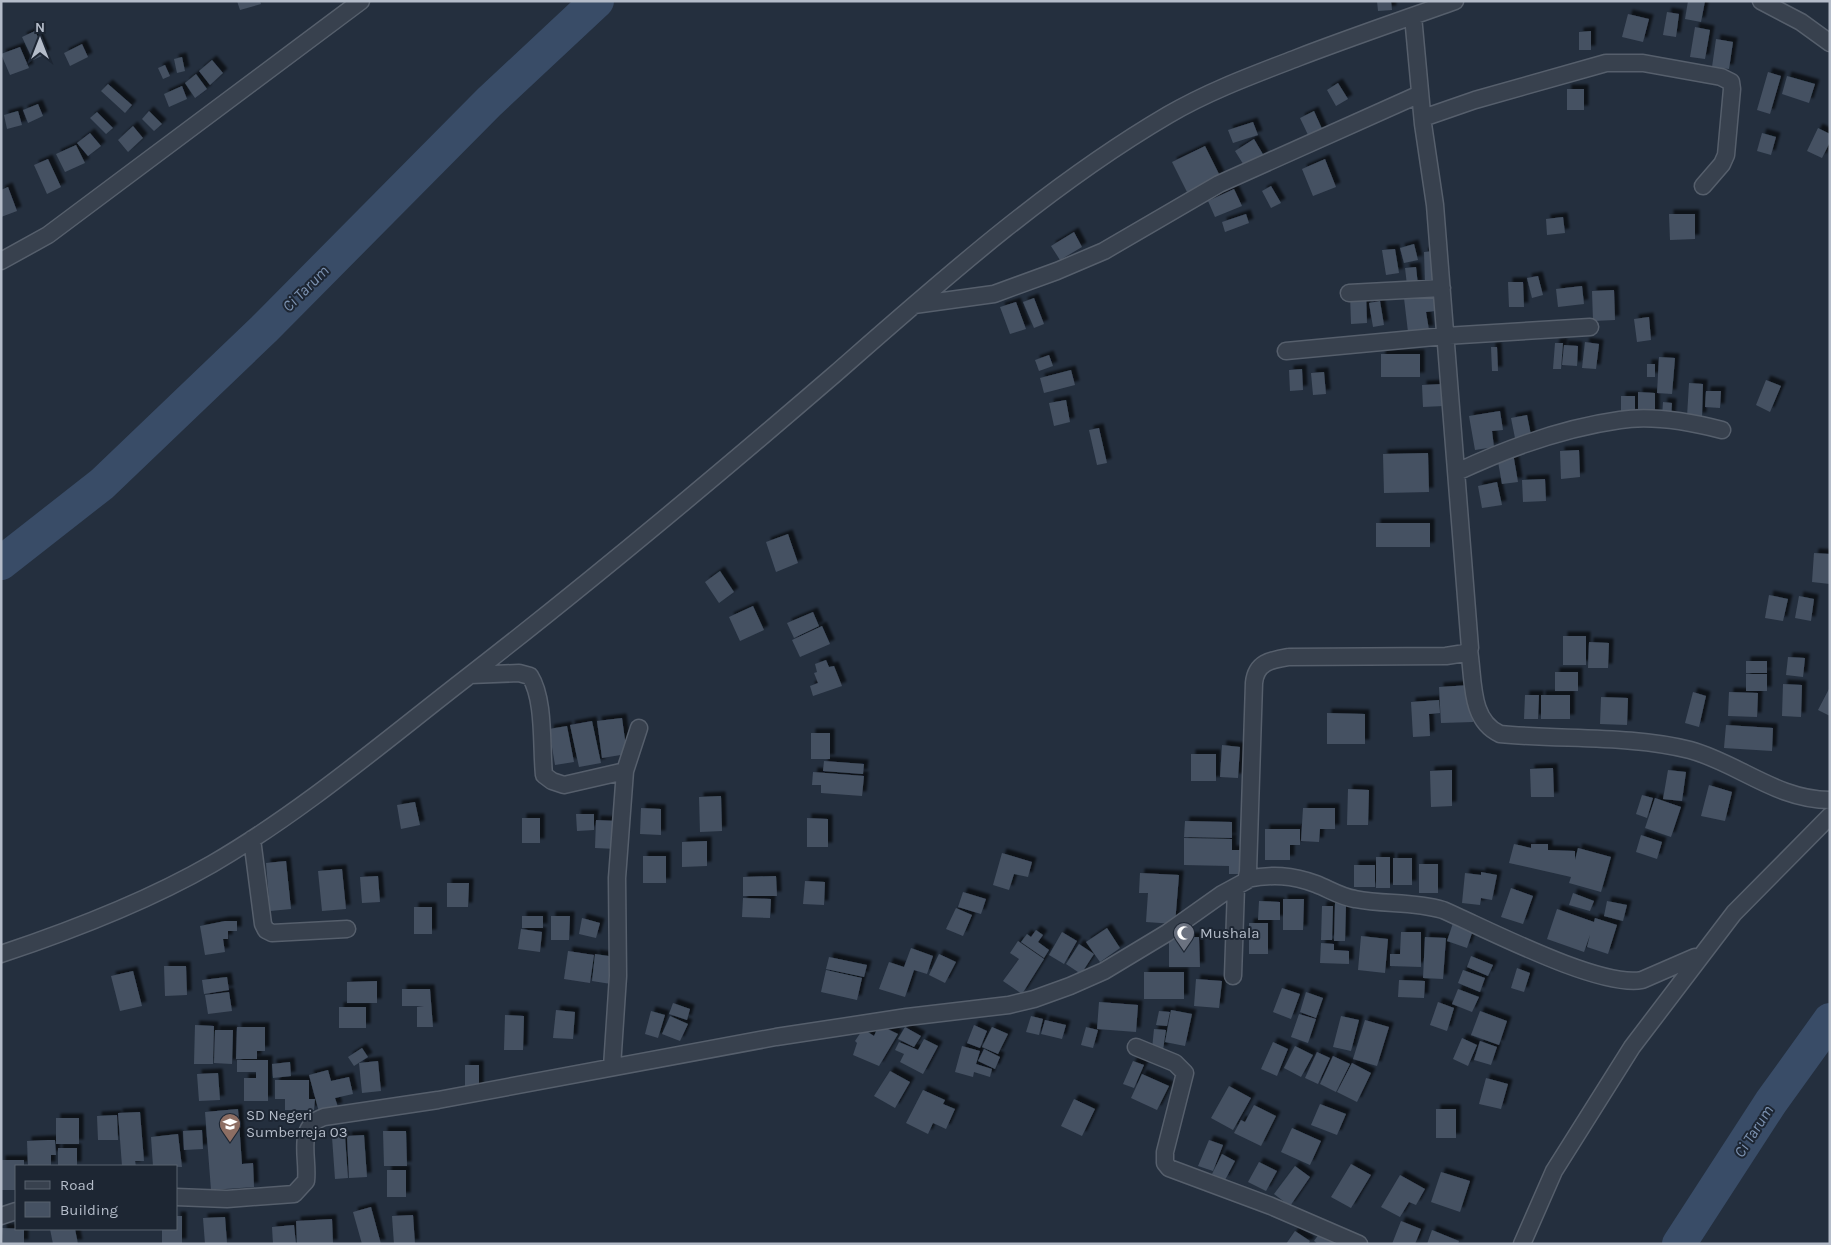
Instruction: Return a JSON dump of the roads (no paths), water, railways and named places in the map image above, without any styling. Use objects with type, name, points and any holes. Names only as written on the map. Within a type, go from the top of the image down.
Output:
[{"type":"street","points":[[1,261],[48,235],[361,1]]},
{"type":"street","points":[[1,954],[45,939],[150,896],[210,866],[252,839],[336,779],[673,513],[914,305],[1002,232],[1080,173],[1168,115],[1207,94],[1244,78],[1455,1]]},
{"type":"street","points":[[1761,1],[1801,22],[1830,43]]},
{"type":"street","points":[[1413,16],[1420,94],[1435,206],[1471,638],[1469,650],[1477,710],[1487,726],[1500,734],[1650,743],[1690,750],[1714,759],[1782,791],[1813,799],[1830,800]]},
{"type":"street","points":[[1423,118],[1474,100],[1606,63],[1643,63],[1721,77],[1730,82],[1732,89],[1726,155],[1722,164],[1703,186]]},
{"type":"street","points":[[914,305],[994,294],[1057,272],[1104,251],[1218,184],[1420,94]]},
{"type":"street","points":[[1349,293],[1442,288]]},
{"type":"street","points":[[1286,351],[1445,336],[1590,327]]},
{"type":"street","points":[[1456,472],[1504,450],[1621,419],[1654,419],[1722,430]]},
{"type":"street","points":[[1233,976],[1242,883],[1254,683],[1258,669],[1264,663],[1289,657],[1446,656],[1458,655],[1469,650]]},
{"type":"street","points":[[470,675],[520,673],[530,676],[536,686],[540,709],[544,775],[552,781],[564,785],[625,771]]},
{"type":"street","points":[[612,1067],[618,976],[617,878],[625,771],[639,728]]},
{"type":"street","points":[[1522,1244],[1554,1171],[1632,1046],[1701,953],[1734,913],[1830,816]]},
{"type":"street","points":[[252,839],[263,924],[266,930],[272,933],[347,929]]},
{"type":"street","points":[[178,1197],[228,1199],[294,1194],[306,1181],[306,1134],[310,1125],[324,1117],[438,1100],[822,1030],[1001,1006],[1034,999],[1104,971],[1242,883],[1271,876],[1294,877],[1344,897],[1373,902],[1407,902],[1444,910],[1543,955],[1615,979],[1633,982],[1642,980],[1687,962],[1701,953]]},
{"type":"street","points":[[1136,1048],[1175,1063],[1185,1072],[1165,1152],[1165,1163],[1169,1168],[1271,1206],[1359,1244]]},
{"type":"street","points":[[1,1216],[15,1211]]},
{"type":"waterway","name":"Ci Tarum","points":[[1,563],[102,484],[264,329],[489,102],[597,1]]},
{"type":"waterway","name":"Ci Tarum","points":[[1679,1244],[1771,1102],[1830,1020]]},
{"type":"place","name":"Mushala","points":[[1184,952]]},
{"type":"place","name":"SD Negeri Sumberreja 03","points":[[230,1143]]}]
